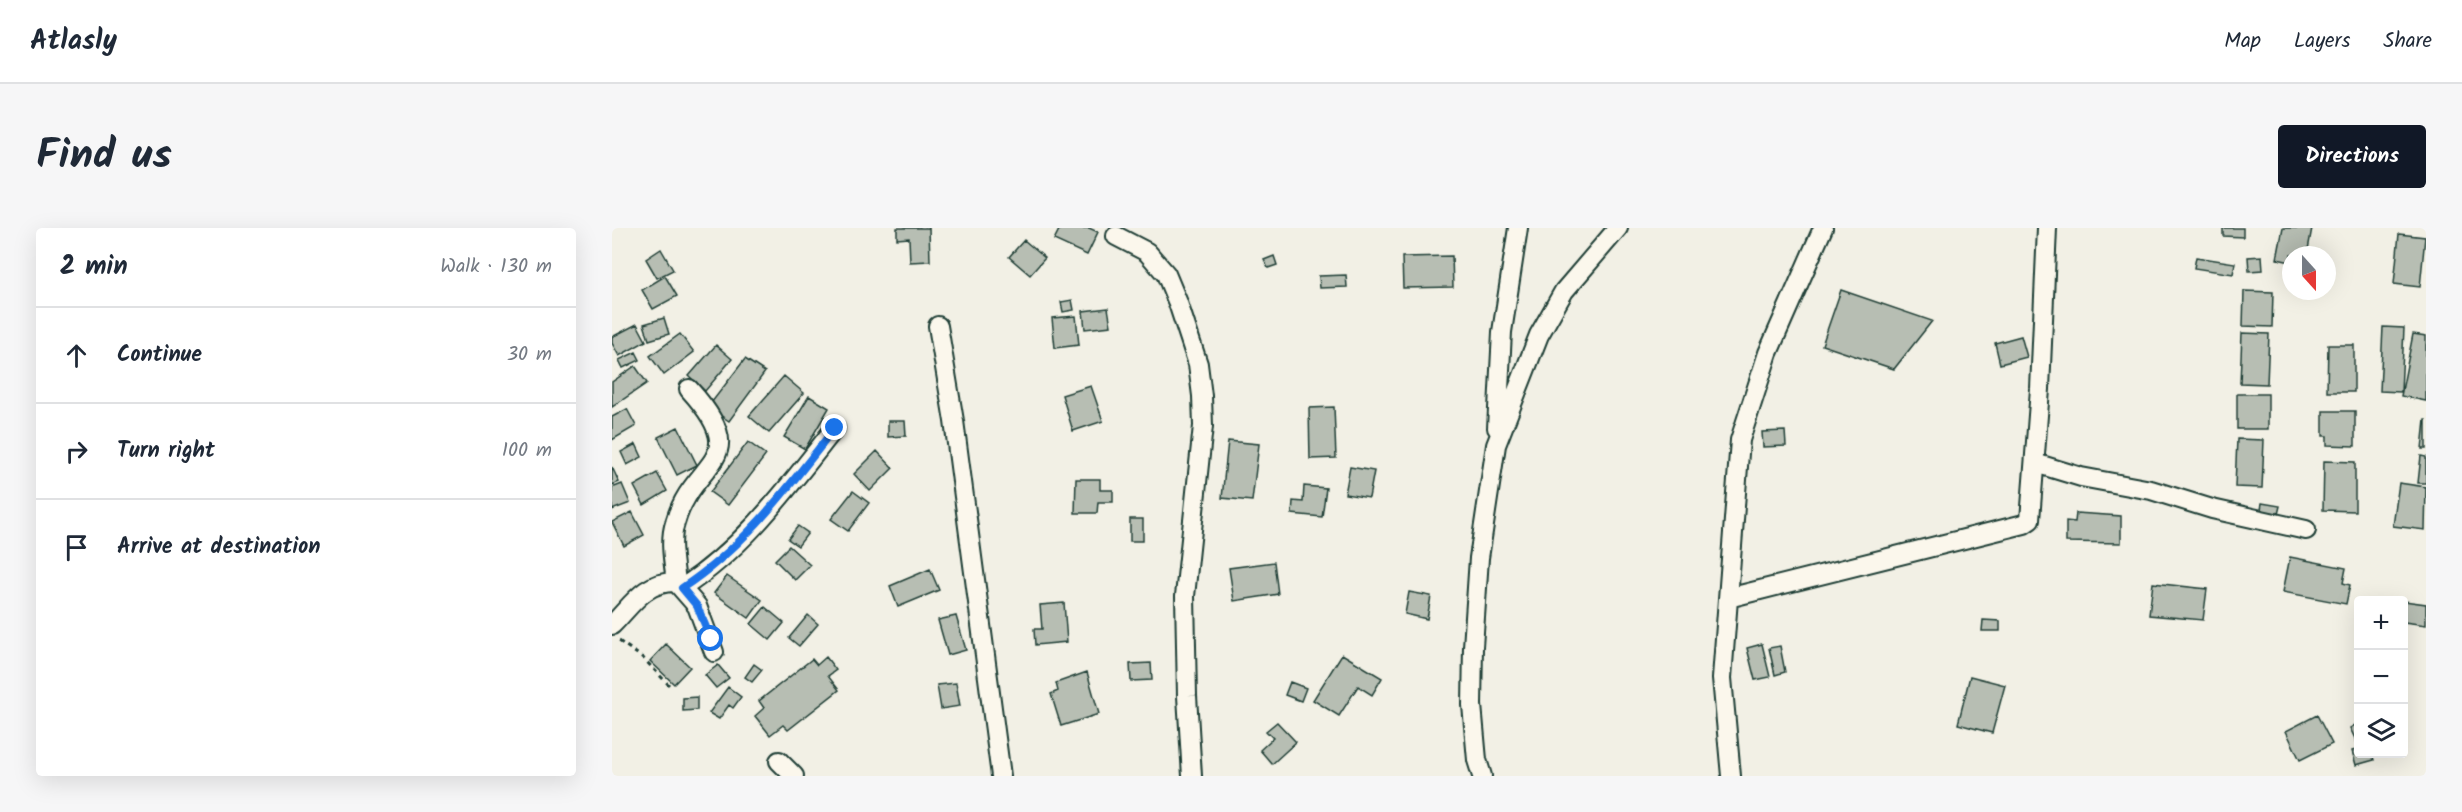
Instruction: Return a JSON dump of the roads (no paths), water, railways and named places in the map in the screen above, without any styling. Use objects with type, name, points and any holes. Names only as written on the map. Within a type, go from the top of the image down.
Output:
[{"type":"street","points":[[1482,776],[1472,705],[1473,647],[1479,558],[1496,445],[1502,332],[1518,228]]},
{"type":"street","points":[[1496,445],[1539,335],[1564,291],[1618,228]]},
{"type":"street","points":[[1731,776],[1722,678],[1740,440],[1768,353],[1823,228]]},
{"type":"street","points":[[1728,598],[2024,524],[2030,520],[2047,228]]},
{"type":"street","points":[[1116,236],[1147,252],[1166,274],[1198,364],[1203,426],[1185,596],[1187,696],[1192,776]]},
{"type":"street","points":[[938,326],[954,421],[1001,776]]},
{"type":"street","points":[[1502,332],[1511,346],[1519,349],[1528,347],[1539,335]]},
{"type":"street","points":[[689,389],[710,411],[718,428],[720,444],[716,456],[680,508],[674,524],[672,543],[679,585],[697,606],[714,652]]},
{"type":"street","points":[[612,625],[648,588],[662,582],[679,585],[723,558],[750,531],[835,428]]},
{"type":"street","points":[[2035,463],[2082,477],[2151,490],[2212,509],[2306,530]]},
{"type":"street","points":[[779,761],[794,776]]}]
